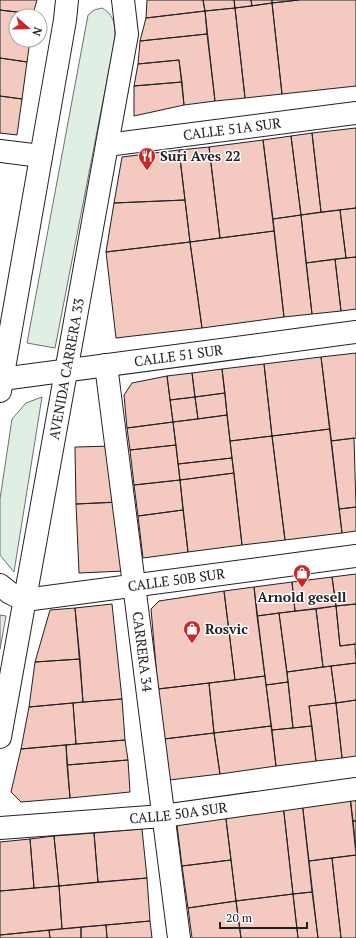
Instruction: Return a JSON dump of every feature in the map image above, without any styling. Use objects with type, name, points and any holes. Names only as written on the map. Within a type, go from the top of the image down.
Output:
[{"type":"main road","points":[[1,383],[65,20],[67,0]]},
{"type":"main road","name":"AVENIDA CARRERA 33","points":[[0,738],[127,34],[123,0]]},
{"type":"main road","points":[[127,34],[132,0]]},
{"type":"main road","name":"CALLE 51A SUR","points":[[107,146],[356,113]]},
{"type":"main road","points":[[0,151],[41,156]]},
{"type":"main road","name":"CALLE 51 SUR","points":[[1,383],[106,365],[356,332]]},
{"type":"main road","name":"CARRERA 34","points":[[106,365],[179,938]]},
{"type":"main road","name":"CALLE 50B SUR","points":[[25,600],[356,556]]},
{"type":"main road","points":[[0,585],[10,593],[25,600]]},
{"type":"main road","name":"CALLE 50A SUR","points":[[0,828],[163,816],[356,789]]},
{"type":"green space","points":[[102,8],[112,17],[115,39],[55,348],[27,343],[88,15],[94,10]]},
{"type":"green space","points":[[42,397],[14,572],[0,555],[0,499],[12,419],[26,403]]},
{"type":"green space","points":[[0,615],[6,616],[0,649]]},
{"type":"building","points":[[0,0],[37,0],[35,8],[8,8],[8,11],[0,10]]},
{"type":"building","points":[[147,0],[203,0],[205,11],[146,18]]},
{"type":"building","points":[[203,0],[234,0],[235,8],[205,11]]},
{"type":"building","points":[[234,0],[251,0],[252,6],[235,8]]},
{"type":"building","points":[[251,0],[272,0],[272,3],[252,6]]},
{"type":"building","points":[[272,0],[299,0],[272,3]]},
{"type":"building","points":[[299,0],[356,0],[356,86],[282,94],[272,3]]},
{"type":"building","points":[[272,3],[282,94],[245,98],[235,8]]},
{"type":"building","points":[[235,8],[245,98],[215,101],[205,11]]},
{"type":"building","points":[[0,10],[8,11],[8,48],[29,48],[27,62],[0,58]]},
{"type":"building","points":[[205,11],[207,34],[140,41],[146,18]]},
{"type":"building","points":[[207,34],[215,101],[184,105],[179,60],[138,64],[140,41]]},
{"type":"building","points":[[0,58],[27,62],[22,99],[0,96]]},
{"type":"building","points":[[179,60],[182,82],[134,86],[138,64]]},
{"type":"building","points":[[182,82],[184,105],[134,116],[134,86]]},
{"type":"building","points":[[0,96],[22,99],[17,135],[0,133]]},
{"type":"building","points":[[356,128],[356,208],[321,212],[312,133]]},
{"type":"building","points":[[312,133],[321,212],[301,215],[291,136]]},
{"type":"building","points":[[291,136],[301,215],[273,219],[263,140]]},
{"type":"building","points":[[263,140],[274,231],[220,238],[209,147]]},
{"type":"building","points":[[209,147],[220,238],[190,242],[179,150]]},
{"type":"building","points":[[179,150],[185,200],[114,203],[122,157]]},
{"type":"building","points":[[185,200],[190,242],[106,252],[114,203]]},
{"type":"building","points":[[356,208],[356,257],[346,258],[340,210]]},
{"type":"building","points":[[340,210],[346,258],[306,263],[301,215]]},
{"type":"building","points":[[301,215],[312,314],[284,317],[273,219]]},
{"type":"building","points":[[274,231],[284,317],[202,328],[190,242]]},
{"type":"building","points":[[190,242],[202,328],[116,338],[106,252]]},
{"type":"building","points":[[356,257],[356,309],[341,311],[335,259]]},
{"type":"building","points":[[335,259],[341,311],[312,314],[306,263]]},
{"type":"building","points":[[356,353],[356,438],[331,441],[321,357]]},
{"type":"building","points":[[321,357],[330,429],[272,436],[264,364]]},
{"type":"building","points":[[264,364],[272,436],[230,441],[222,369]]},
{"type":"building","points":[[222,369],[225,393],[195,397],[192,373]]},
{"type":"building","points":[[192,373],[195,397],[170,400],[167,376]]},
{"type":"building","points":[[167,376],[173,422],[127,428],[124,395],[132,383]]},
{"type":"building","points":[[225,393],[227,415],[198,419],[195,397]]},
{"type":"building","points":[[195,397],[198,419],[173,422],[170,400]]},
{"type":"building","points":[[227,415],[232,458],[178,464],[173,422]]},
{"type":"building","points":[[173,422],[176,445],[130,450],[127,428]]},
{"type":"building","points":[[330,429],[342,533],[285,540],[272,436]]},
{"type":"building","points":[[272,436],[285,540],[242,545],[230,441]]},
{"type":"building","points":[[354,438],[356,507],[339,509],[331,441]]},
{"type":"building","points":[[176,445],[180,480],[134,485],[130,450]]},
{"type":"building","points":[[113,446],[116,502],[76,504],[75,447]]},
{"type":"building","points":[[232,458],[234,473],[180,480],[178,464]]},
{"type":"building","points":[[234,473],[242,545],[188,552],[180,480]]},
{"type":"building","points":[[180,480],[183,510],[138,516],[134,485]]},
{"type":"building","points":[[122,502],[124,571],[79,573],[76,504]]},
{"type":"building","points":[[356,507],[356,531],[342,533],[339,509]]},
{"type":"building","points":[[183,510],[188,552],[143,558],[138,516]]},
{"type":"building","points":[[356,574],[356,604],[336,606],[332,577]]},
{"type":"building","points":[[332,577],[336,606],[295,611],[292,582]]},
{"type":"building","points":[[292,582],[295,611],[257,616],[254,587]]},
{"type":"building","points":[[254,587],[265,676],[235,680],[224,591]]},
{"type":"building","name":"Rosvic","points":[[224,591],[235,680],[158,689],[151,609],[159,601]]},
{"type":"building","points":[[112,604],[122,699],[83,702],[75,608]]},
{"type":"building","points":[[356,604],[356,644],[340,646],[336,606]]},
{"type":"building","points":[[336,606],[340,646],[355,644],[356,663],[323,667],[316,609]]},
{"type":"building","points":[[75,608],[80,659],[35,662],[50,610]]},
{"type":"building","points":[[316,609],[323,667],[287,672],[279,613]]},
{"type":"building","points":[[279,613],[288,682],[266,685],[257,616]]},
{"type":"building","points":[[80,659],[83,702],[29,707],[35,662]]},
{"type":"building","points":[[356,663],[356,700],[336,703],[331,666]]},
{"type":"building","points":[[331,666],[336,703],[309,706],[312,726],[293,728],[287,672]]},
{"type":"building","points":[[265,676],[271,726],[214,733],[209,683]]},
{"type":"building","points":[[288,682],[293,728],[272,730],[266,685]]},
{"type":"building","points":[[209,683],[214,733],[164,739],[158,689]]},
{"type":"building","points":[[122,699],[125,740],[76,744],[73,703]]},
{"type":"building","points":[[356,700],[356,756],[342,758],[336,703]]},
{"type":"building","points":[[73,703],[76,744],[21,749],[29,707]]},
{"type":"building","points":[[336,703],[342,758],[316,761],[309,706]]},
{"type":"building","points":[[271,726],[276,766],[220,774],[214,733]]},
{"type":"building","points":[[312,726],[316,761],[276,766],[272,730]]},
{"type":"building","points":[[214,733],[220,774],[169,780],[164,739]]},
{"type":"building","points":[[125,740],[128,760],[67,765],[66,745]]},
{"type":"building","points":[[66,745],[70,798],[21,802],[11,792],[21,749]]},
{"type":"building","points":[[128,760],[130,792],[70,798],[67,765]]},
{"type":"building","points":[[356,795],[356,821],[353,821],[350,796]]},
{"type":"building","points":[[350,796],[356,855],[309,861],[302,801]]},
{"type":"building","points":[[302,801],[312,892],[293,894],[283,804]]},
{"type":"building","points":[[283,804],[293,894],[236,901],[225,811]]},
{"type":"building","points":[[225,811],[231,860],[182,866],[176,817]]},
{"type":"building","points":[[353,821],[356,821],[356,848]]},
{"type":"building","points":[[142,829],[147,878],[98,882],[94,833]]},
{"type":"building","points":[[94,833],[98,882],[59,886],[54,836]]},
{"type":"building","points":[[54,836],[59,886],[34,888],[30,839]]},
{"type":"building","points":[[30,839],[34,888],[0,891],[0,842]]},
{"type":"building","points":[[356,855],[356,938],[341,938],[332,858]]},
{"type":"building","points":[[332,858],[341,938],[318,938],[309,861]]},
{"type":"building","points":[[231,860],[236,901],[188,908],[182,866]]},
{"type":"building","points":[[147,878],[150,921],[62,929],[59,886]]},
{"type":"building","points":[[59,886],[62,929],[0,935],[0,891]]},
{"type":"building","points":[[312,892],[318,938],[298,938],[293,894]]},
{"type":"building","points":[[293,894],[298,938],[241,938],[236,901]]},
{"type":"building","points":[[236,901],[241,938],[192,938],[188,908]]},
{"type":"building","points":[[150,921],[152,938],[107,938],[106,925]]},
{"type":"building","points":[[106,925],[107,938],[81,938],[81,927]]},
{"type":"building","points":[[81,927],[81,938],[50,938],[49,930]]},
{"type":"building","points":[[49,930],[50,938],[0,938],[0,935]]},
{"type":"place","name":"Suri Aves 22","points":[[147,171]]},
{"type":"place","name":"Arnold gesell","points":[[302,588]]},
{"type":"place","name":"Rosvic","points":[[192,644]]}]
